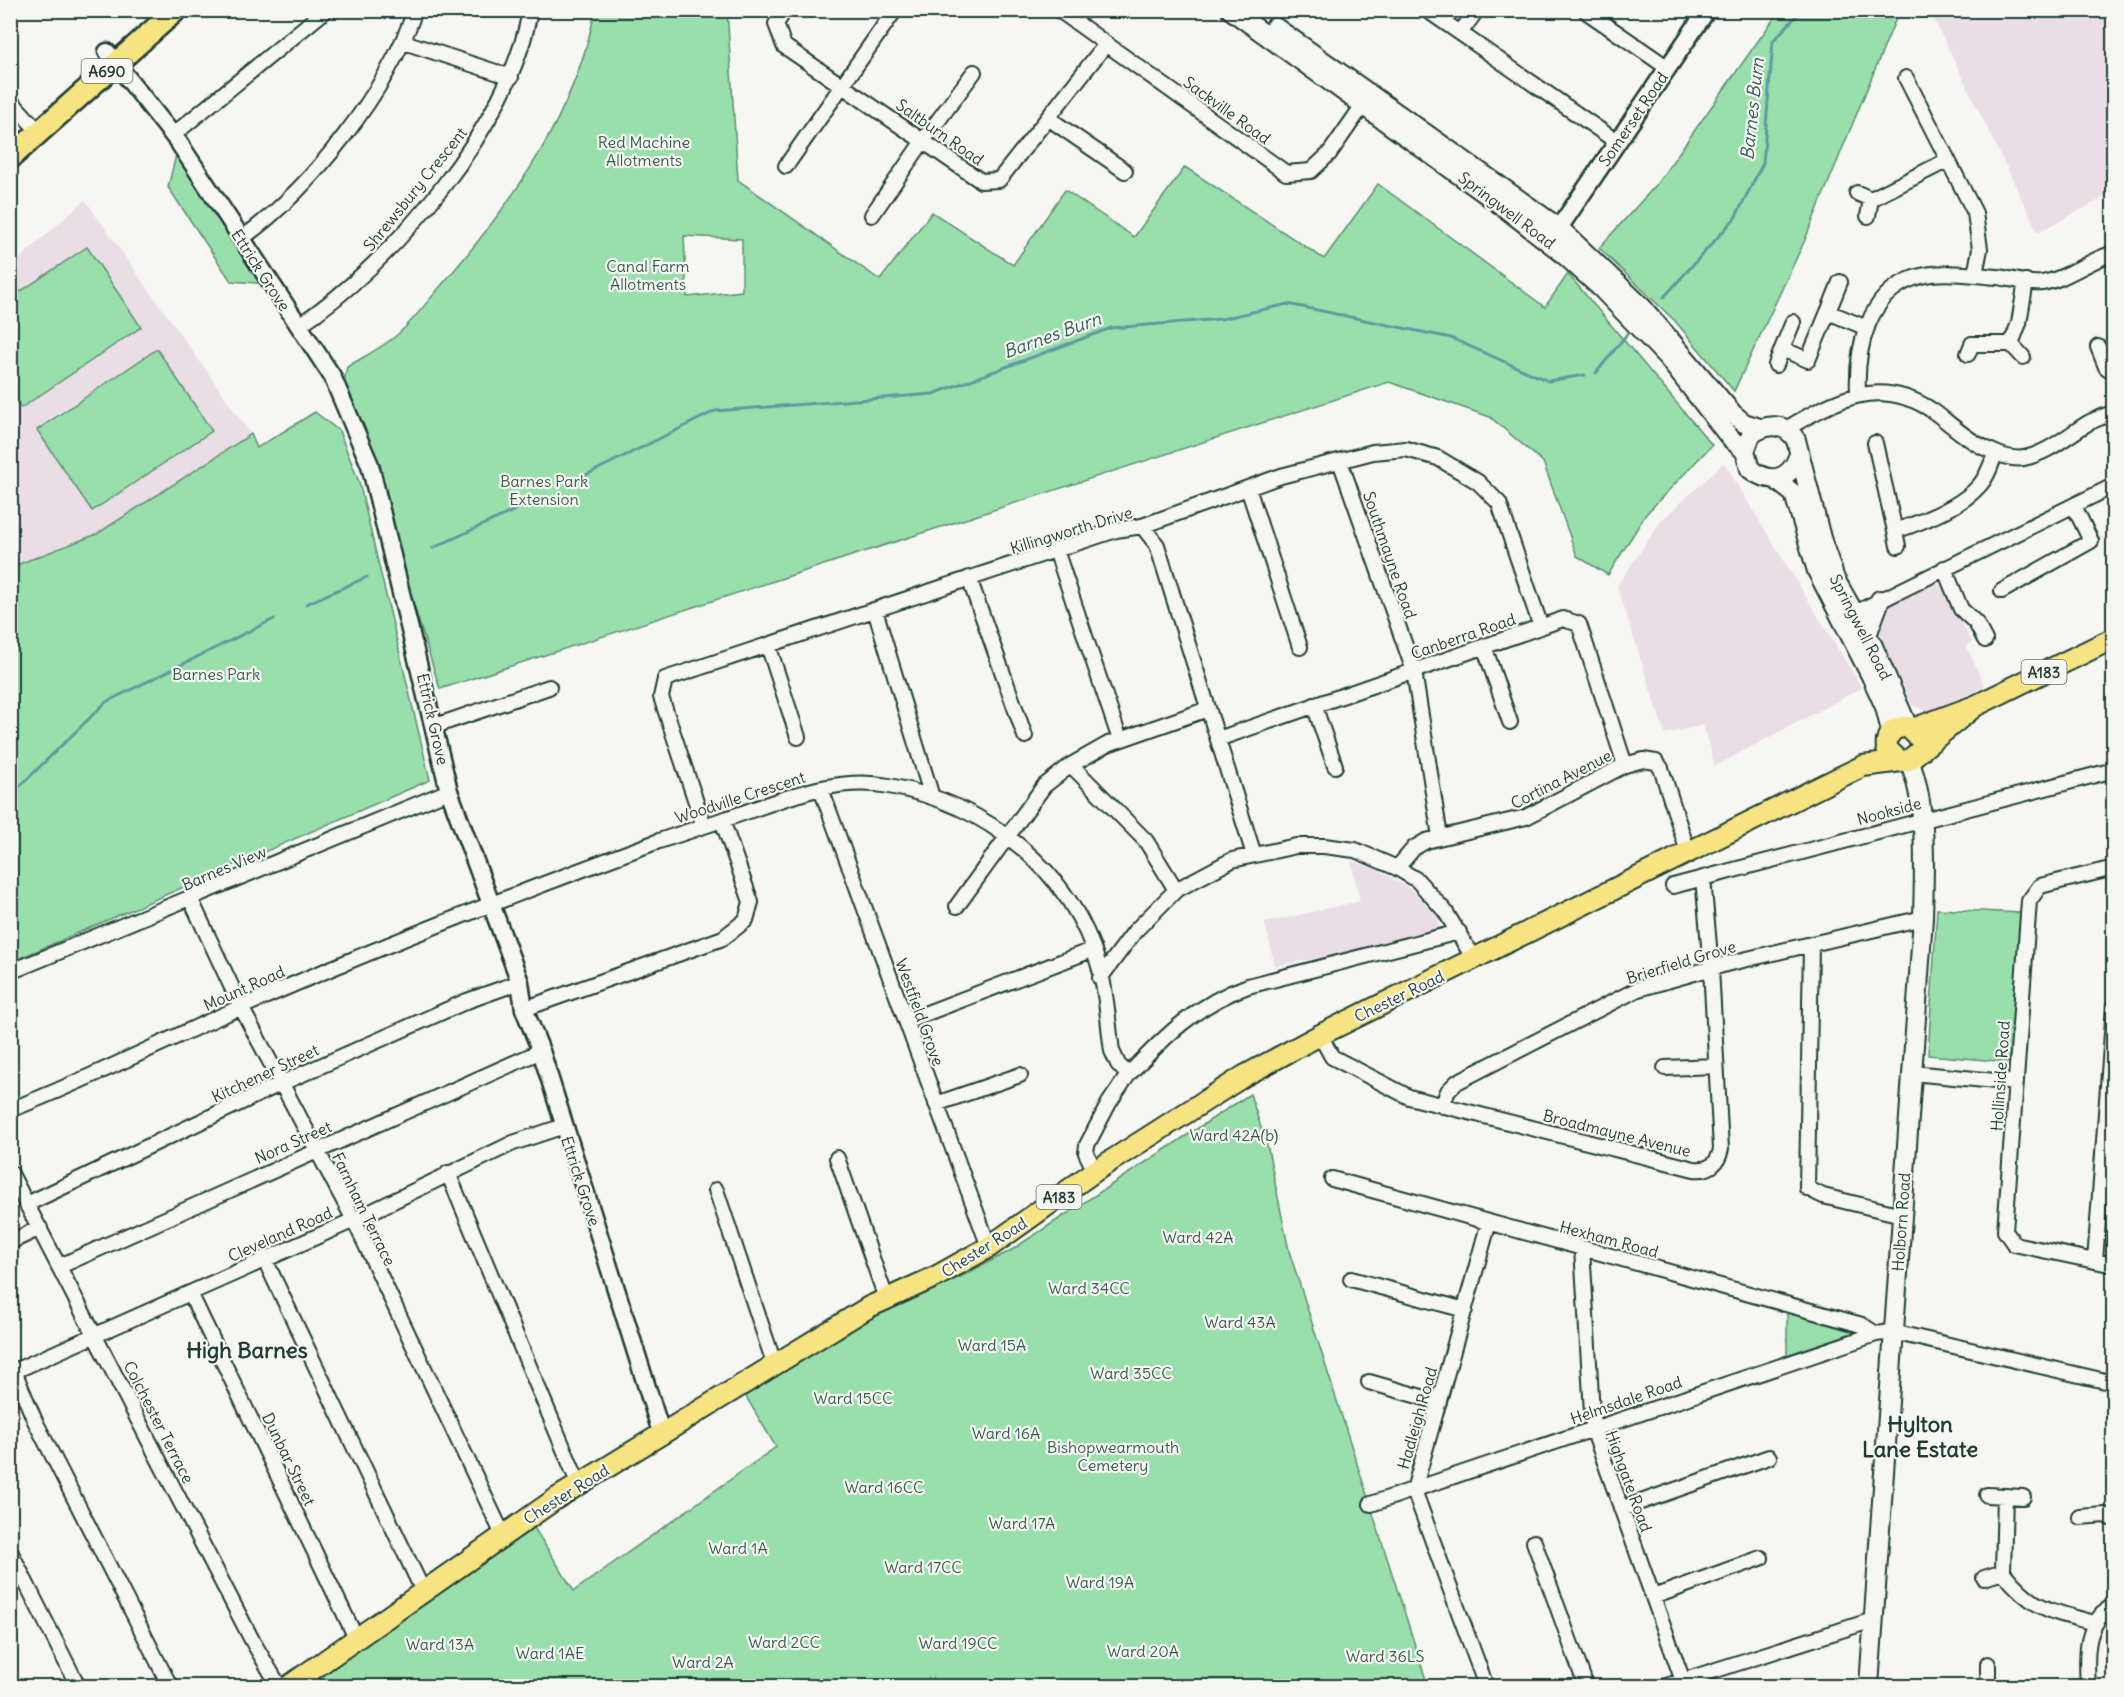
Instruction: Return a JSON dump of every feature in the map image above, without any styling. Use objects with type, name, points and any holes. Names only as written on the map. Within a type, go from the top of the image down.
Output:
[{"type":"highway","name":"A690","points":[[10,158],[35,128],[111,58],[156,10]]},
{"type":"highway","name":"A690","points":[[111,58],[176,10]]},
{"type":"highway","name":"A690","points":[[10,141],[35,128]]},
{"type":"main road","name":"Springwell Road","points":[[1231,10],[1367,100]]},
{"type":"main road","name":"Springwell Road","points":[[1252,10],[1367,100],[1553,235],[1642,307],[1732,414],[1744,423],[1760,428],[1774,426],[1786,429],[1796,440],[1798,458],[1836,579],[1867,635],[1899,733]]},
{"type":"main road","name":"Springwell Road","points":[[1553,235],[1667,357],[1731,439],[1745,451],[1750,469],[1760,477],[1775,479],[1794,494],[1817,571],[1899,733]]},
{"type":"main road","points":[[1745,451],[1751,435],[1760,428]]},
{"type":"main road","points":[[1775,479],[1791,472],[1798,458]]},
{"type":"main road","points":[[1867,635],[1880,600]]},
{"type":"main road","name":"A183","points":[[1899,733],[1975,706],[2114,638]]},
{"type":"main road","name":"A183","points":[[1909,757],[1975,706]]},
{"type":"main road","points":[[1899,733],[1920,738],[1909,757],[1890,755],[1899,733]]},
{"type":"main road","name":"Chester Road","points":[[1863,766],[1899,733]]},
{"type":"main road","name":"Chester Road","points":[[289,1686],[424,1593],[503,1535],[579,1485],[886,1298],[937,1276],[989,1247],[1095,1171],[1244,1076],[1320,1035],[1863,766],[1909,757]]},
{"type":"main road","name":"Holborn Road","points":[[1869,1686],[1885,1333],[1902,1215],[1923,918],[1924,856],[1918,788],[1909,757]]},
{"type":"street","points":[[173,135],[326,10]]},
{"type":"street","points":[[241,239],[266,221],[288,200],[338,143],[404,42],[415,10]]},
{"type":"street","name":"Shrewsbury Crescent","points":[[298,326],[329,306],[372,268],[409,227],[477,141],[512,77],[527,30],[530,10]]},
{"type":"street","name":"Saltburn Road","points":[[785,10],[776,24],[784,46],[981,181],[999,180],[1106,44]]},
{"type":"street","points":[[786,166],[895,10]]},
{"type":"street","name":"Sackville Road","points":[[1059,10],[1286,173],[1311,171],[1329,154],[1367,100]]},
{"type":"street","points":[[1427,10],[1617,142]]},
{"type":"street","points":[[1460,33],[1477,10]]},
{"type":"street","name":"Somerset Road","points":[[1553,235],[1707,10]]},
{"type":"street","points":[[1587,12],[1668,68]]},
{"type":"street","points":[[404,42],[512,77]]},
{"type":"street","name":"Ettrick Grove","points":[[111,58],[173,135],[332,376],[370,465],[450,791],[493,902],[520,981],[524,1010],[541,1051],[662,1435]]},
{"type":"street","points":[[872,215],[974,72]]},
{"type":"street","points":[[1906,78],[1975,213],[1980,249],[1975,275]]},
{"type":"street","points":[[10,100],[35,128]]},
{"type":"street","points":[[1048,118],[1125,171]]},
{"type":"street","points":[[1871,199],[1948,160]]},
{"type":"street","points":[[1857,193],[1871,199]]},
{"type":"street","points":[[1868,216],[1871,199]]},
{"type":"street","points":[[1858,393],[1857,370],[1867,328],[1877,306],[1892,291],[1914,278],[1939,274],[1975,275],[2040,284],[2060,278],[2097,257],[2114,253]]},
{"type":"street","points":[[2011,344],[2019,322],[2026,281]]},
{"type":"street","points":[[1782,349],[1808,360],[1840,282]]},
{"type":"street","points":[[1828,312],[1867,328]]},
{"type":"street","points":[[1776,365],[1793,322]]},
{"type":"street","points":[[1968,354],[1972,344],[2011,344],[2024,357]]},
{"type":"street","points":[[2098,347],[2106,367],[2114,372]]},
{"type":"street","points":[[1786,429],[1821,408],[1858,393],[1884,393],[1917,401],[1935,412],[1959,434],[1995,454],[2008,458],[2024,458],[2114,412]]},
{"type":"street","points":[[1875,443],[1898,546]]},
{"type":"street","name":"Killingworth Drive","points":[[704,825],[661,697],[664,679],[1116,530],[1142,526],[1248,488],[1373,452],[1406,449],[1438,458],[1478,482],[1499,503],[1541,627]]},
{"type":"street","points":[[1895,531],[1911,526],[1968,496],[1988,473],[1995,454]]},
{"type":"street","name":"Southmayne Road","points":[[1340,460],[1414,671],[1440,837]]},
{"type":"street","points":[[1248,488],[1299,647]]},
{"type":"street","points":[[1855,613],[2109,488]]},
{"type":"street","points":[[2002,591],[2091,541],[2074,506]]},
{"type":"street","points":[[1142,526],[1157,545],[1254,855]]},
{"type":"street","points":[[1056,550],[1120,740]]},
{"type":"street","points":[[1944,568],[1961,609],[1976,623],[1985,640]]},
{"type":"street","points":[[969,578],[1025,736]]},
{"type":"street","points":[[875,610],[932,797]]},
{"type":"street","name":"Canberra Road","points":[[1218,739],[1563,619],[1579,624],[1626,765]]},
{"type":"street","points":[[768,645],[798,737]]},
{"type":"street","points":[[1484,646],[1510,722]]},
{"type":"street","points":[[435,726],[549,687]]},
{"type":"street","points":[[1314,705],[1335,766]]},
{"type":"street","points":[[957,906],[1044,786],[1071,765],[1120,740],[1208,709]]},
{"type":"street","name":"Cortina Avenue","points":[[1397,868],[1414,848],[1440,837],[1501,825],[1526,817],[1626,765],[1643,760],[1656,762],[1662,768],[1688,852]]},
{"type":"street","points":[[1071,765],[1146,841],[1176,890]]},
{"type":"street","name":"Nookside","points":[[1673,886],[2114,770]]},
{"type":"street","name":"Woodville Crescent","points":[[493,902],[789,795],[862,784],[888,785],[932,797],[962,807],[1008,838],[1057,882],[1078,917],[1099,967],[1113,1056],[1128,1076]]},
{"type":"street","name":"Westfield Grove","points":[[821,789],[989,1247]]},
{"type":"street","name":"Barnes View","points":[[10,972],[191,900],[450,791]]},
{"type":"street","points":[[524,1010],[723,938],[746,920],[752,902],[722,820]]},
{"type":"street","points":[[1100,978],[1135,931],[1176,890],[1232,860],[1296,846],[1324,846],[1355,850],[1397,868],[1416,880],[1432,895],[1459,932],[1474,959]]},
{"type":"street","name":"Hollinside Road","points":[[2114,868],[2040,886],[2029,901],[2006,1235],[2018,1245],[2114,1266]]},
{"type":"street","name":"Broadmayne Avenue","points":[[1320,1035],[1332,1057],[1409,1097],[1700,1170],[1711,1167],[1720,1154],[1716,1066],[1707,974],[1709,946],[1703,878]]},
{"type":"street","name":"Farnham Terrace","points":[[191,900],[241,1007],[354,1220],[503,1535]]},
{"type":"street","name":"Mount Road","points":[[10,1110],[97,1075],[241,1007],[493,902]]},
{"type":"street","name":"Brierfield Grove","points":[[1442,1106],[1448,1091],[1457,1082],[1638,989],[1707,974],[1726,964],[1923,918]]},
{"type":"street","points":[[1095,1171],[1086,1153],[1087,1145],[1109,1103],[1128,1076],[1190,1016],[1225,994],[1459,932]]},
{"type":"street","points":[[1811,944],[1807,1188],[1823,1196],[1902,1215]]},
{"type":"street","points":[[1709,946],[1726,964]]},
{"type":"street","points":[[906,1021],[1092,950]]},
{"type":"street","name":"Kitchener Street","points":[[27,1204],[282,1083],[467,1000],[520,981]]},
{"type":"street","points":[[2095,1262],[2114,1006]]},
{"type":"street","name":"Nora Street","points":[[60,1266],[317,1149],[541,1051]]},
{"type":"street","points":[[1665,1068],[1716,1066]]},
{"type":"street","points":[[1912,1073],[2016,1083]]},
{"type":"street","points":[[936,1104],[1020,1075]]},
{"type":"street","name":"Cleveland Road","points":[[12,1372],[264,1258],[354,1220],[513,1143],[564,1126]]},
{"type":"street","points":[[837,1158],[886,1298]]},
{"type":"street","name":"Colchester Terrace","points":[[10,1172],[253,1642],[279,1686]]},
{"type":"street","points":[[448,1173],[579,1485]]},
{"type":"street","name":"Hexham Road","points":[[1332,1179],[1885,1333],[2114,1383]]},
{"type":"street","points":[[716,1190],[775,1366]]},
{"type":"street","name":"Hadleigh Road","points":[[1486,1686],[1414,1490],[1489,1222]]},
{"type":"street","points":[[10,1242],[40,1228]]},
{"type":"street","name":"Highgate Road","points":[[1582,1248],[1593,1429],[1683,1681]]},
{"type":"street","points":[[264,1258],[424,1593]]},
{"type":"street","points":[[1351,1279],[1465,1310]]},
{"type":"street","name":"Dunbar Street","points":[[190,1293],[357,1640]]},
{"type":"street","name":"Helmsdale Road","points":[[1371,1504],[1885,1333]]},
{"type":"street","points":[[12,1372],[34,1421],[171,1686]]},
{"type":"street","points":[[1369,1382],[1439,1402]]},
{"type":"street","points":[[1621,1509],[1769,1457]]},
{"type":"street","points":[[1987,1495],[2023,1497]]},
{"type":"street","points":[[2005,1496],[2003,1572],[2019,1592],[2043,1610],[2095,1623]]},
{"type":"street","points":[[2080,1517],[2105,1515],[2114,1520]]},
{"type":"street","points":[[1534,1542],[1586,1686]]},
{"type":"street","points":[[10,1551],[78,1686]]},
{"type":"street","points":[[1653,1597],[1761,1558]]},
{"type":"street","points":[[1984,1578],[2003,1572]]},
{"type":"street","points":[[2088,1686],[2086,1654],[2095,1623],[2114,1605]]},
{"type":"street","points":[[1666,1686],[1873,1620]]},
{"type":"street","points":[[1988,1664],[1988,1686]]},
{"type":"shaded area","points":[[1930,11],[2113,11],[2113,193],[2038,232]]},
{"type":"shaded area","points":[[85,200],[251,434],[97,534],[11,567],[10,267]]},
{"type":"shaded area","points":[[1724,463],[1862,688],[1715,766],[1703,725],[1665,734],[1617,586],[1661,521]]},
{"type":"shaded area","points":[[1933,582],[1942,586],[1972,642],[1966,646],[1985,687],[1929,712],[1912,705],[1876,630],[1880,609]]},
{"type":"shaded area","points":[[1351,861],[1376,869],[1412,890],[1438,918],[1439,924],[1436,929],[1429,933],[1372,948],[1275,966],[1265,923],[1360,901]]},
{"type":"green space","name":"Barnes Park Extension","points":[[727,10],[738,180],[880,280],[932,212],[1013,265],[1065,190],[1134,237],[1185,167],[1324,259],[1378,184],[1545,307],[1568,274],[1712,445],[1646,514],[1608,575],[1577,556],[1543,462],[1490,417],[1389,382],[440,689],[344,381],[347,367],[397,335],[495,220],[538,155],[557,121],[586,49],[595,11]],"holes":[[[684,236],[742,239],[742,291],[687,297]]]},
{"type":"green space","points":[[1780,10],[1899,11],[1804,242],[1734,391],[1675,321],[1599,248],[1656,185]]},
{"type":"green space","points":[[179,143],[271,284],[231,281],[168,187]]},
{"type":"green space","points":[[87,247],[141,327],[21,408],[11,393],[11,298]]},
{"type":"green space","points":[[157,349],[212,431],[92,511],[37,430]]},
{"type":"green space","name":"Barnes Park","points":[[315,412],[339,431],[359,482],[430,780],[11,962],[11,567],[97,534],[251,434],[257,448]]},
{"type":"green space","points":[[1937,909],[2021,913],[2009,1062],[1928,1055]]},
{"type":"green space","name":"Bishopwearmouth Cemetery","points":[[1250,1094],[1268,1149],[1289,1251],[1428,1686],[307,1686],[533,1526],[574,1591],[776,1447],[745,1395],[864,1319],[960,1277],[1010,1251]]},
{"type":"green space","points":[[1787,1313],[1855,1332],[1787,1355]]},
{"type":"waterway","name":"Barnes Burn","points":[[1664,297],[1735,218],[1763,163],[1773,41],[1802,10]]},
{"type":"waterway","name":"Barnes Burn","points":[[572,482],[715,411],[933,394],[1111,328],[1221,319],[1288,304],[1451,338],[1548,381],[1585,375]]},
{"type":"waterway","points":[[1596,373],[1627,334]]},
{"type":"waterway","points":[[433,548],[543,497]]},
{"type":"waterway","name":"Barnes Burn","points":[[306,604],[367,577]]},
{"type":"waterway","name":"Barnes Burn","points":[[10,796],[106,702],[274,619]]},
{"type":"district","name":"High Barnes","points":[[247,1350]]},
{"type":"district","name":"Hylton Lane Estate","points":[[1920,1436]]},
{"type":"park label","name":"Red Machine Allotments","points":[[644,151]]},
{"type":"park label","name":"Canal Farm Allotments","points":[[648,275]]},
{"type":"park label","name":"Ward 42A(b)","points":[[1234,1135]]},
{"type":"park label","name":"Ward 42A","points":[[1198,1237]]},
{"type":"park label","name":"Ward 34CC","points":[[1089,1288]]},
{"type":"park label","name":"Ward 43A","points":[[1240,1322]]},
{"type":"park label","name":"Ward 15A","points":[[992,1345]]},
{"type":"park label","name":"Ward 35CC","points":[[1131,1373]]},
{"type":"park label","name":"Ward 15CC","points":[[853,1398]]},
{"type":"park label","name":"Ward 16A","points":[[1006,1433]]},
{"type":"park label","name":"Ward 16CC","points":[[884,1487]]},
{"type":"park label","name":"Ward 17A","points":[[1022,1523]]},
{"type":"park label","name":"Ward 1A","points":[[738,1548]]},
{"type":"park label","name":"Ward 17CC","points":[[923,1567]]},
{"type":"park label","name":"Ward 19A","points":[[1100,1582]]},
{"type":"park label","name":"Ward 2CC","points":[[784,1642]]},
{"type":"park label","name":"Ward 19CC","points":[[958,1643]]},
{"type":"park label","name":"Ward 13A","points":[[440,1644]]},
{"type":"park label","name":"Ward 20A","points":[[1143,1651]]},
{"type":"park label","name":"Ward 1AE","points":[[550,1653]]},
{"type":"park label","name":"Ward 36LS","points":[[1385,1656]]},
{"type":"park label","name":"Ward 2A","points":[[703,1662]]}]
